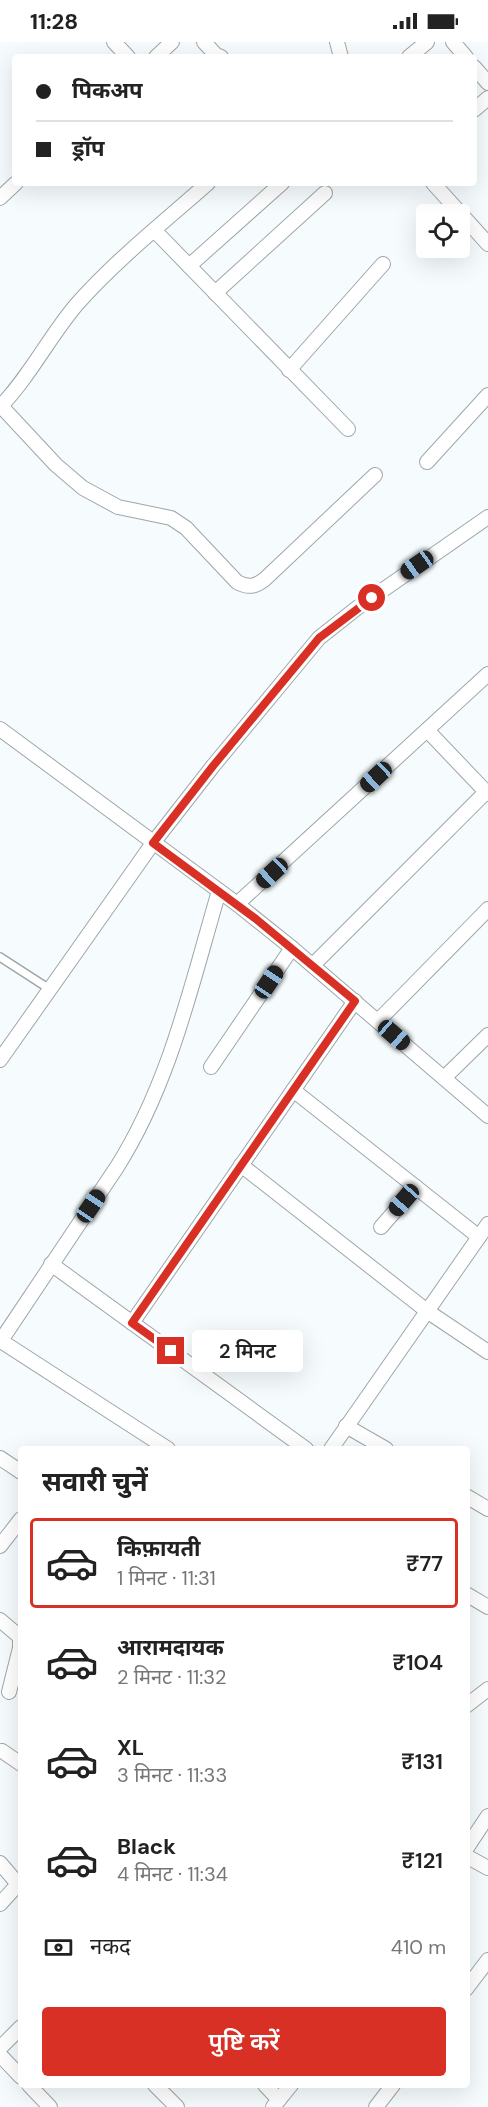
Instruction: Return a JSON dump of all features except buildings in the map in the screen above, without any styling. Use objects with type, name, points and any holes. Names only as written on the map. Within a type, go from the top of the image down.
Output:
[{"type":"street","points":[[114,42],[125,54]]},
{"type":"street","points":[[159,54],[172,42]]},
{"type":"street","points":[[204,42],[215,54]]},
{"type":"street","points":[[413,54],[427,42]]},
{"type":"street","points":[[453,42],[463,54]]},
{"type":"street","points":[[477,70],[488,83]]},
{"type":"street","points":[[0,198],[13,186]]},
{"type":"street","points":[[205,186],[99,281],[76,306],[16,390],[1,406],[56,465],[83,488],[118,507],[171,518],[186,528],[237,582],[245,586],[256,586],[265,579],[375,475]]},
{"type":"street","points":[[189,266],[279,186]]},
{"type":"street","points":[[436,186],[488,244]]},
{"type":"street","points":[[215,293],[325,193]]},
{"type":"street","points":[[154,231],[348,429]]},
{"type":"street","points":[[289,370],[383,264]]},
{"type":"street","points":[[427,462],[488,395]]},
{"type":"street","points":[[0,1060],[153,843],[213,766],[319,638],[365,602],[488,517]]},
{"type":"street","points":[[237,904],[488,674]]},
{"type":"street","points":[[313,965],[487,793],[428,729]]},
{"type":"street","points":[[1,732],[237,904],[313,965],[488,1116]]},
{"type":"street","points":[[164,1446],[2,1336],[117,1167],[149,1112],[170,1059],[219,891]]},
{"type":"street","points":[[378,1021],[488,909]]},
{"type":"street","points":[[211,1067],[292,948]]},
{"type":"street","points":[[132,1323],[355,1001]]},
{"type":"street","points":[[444,1078],[488,1035]]},
{"type":"street","points":[[293,1090],[479,1237]]},
{"type":"street","points":[[241,1165],[427,1311],[488,1352]]},
{"type":"street","points":[[381,1227],[416,1186]]},
{"type":"street","points":[[333,1446],[488,1224]]},
{"type":"street","points":[[51,1264],[302,1446]]},
{"type":"street","points":[[346,1426],[381,1446]]},
{"type":"street","points":[[0,1458],[18,1470]]},
{"type":"street","points":[[470,1498],[488,1509]]},
{"type":"street","points":[[0,1546],[18,1523]]},
{"type":"street","points":[[470,1596],[488,1607]]},
{"type":"street","points":[[0,1620],[18,1635]]},
{"type":"street","points":[[9,1692],[18,1656]]},
{"type":"street","points":[[470,1703],[488,1689]]},
{"type":"street","points":[[2,1751],[18,1762]]},
{"type":"street","points":[[470,1844],[488,1816]]},
{"type":"street","points":[[470,1858],[488,1868]]},
{"type":"street","points":[[0,1863],[18,1880]]},
{"type":"street","points":[[0,1904],[18,1884]]},
{"type":"street","points":[[470,1984],[488,1960]]},
{"type":"street","points":[[0,2048],[18,2030]]},
{"type":"street","points":[[0,2055],[18,2074]]},
{"type":"street","points":[[32,2088],[50,2107]]},
{"type":"street","points":[[158,2088],[177,2107]]},
{"type":"street","points":[[267,2088],[276,2103],[288,2088]]},
{"type":"street","points":[[376,2107],[391,2088]]},
{"type":"lane","points":[[0,957],[51,990]]},
{"type":"route","points":[[171,1351],[132,1323],[355,1001],[237,904],[153,843],[213,766],[319,638],[372,598]]}]
